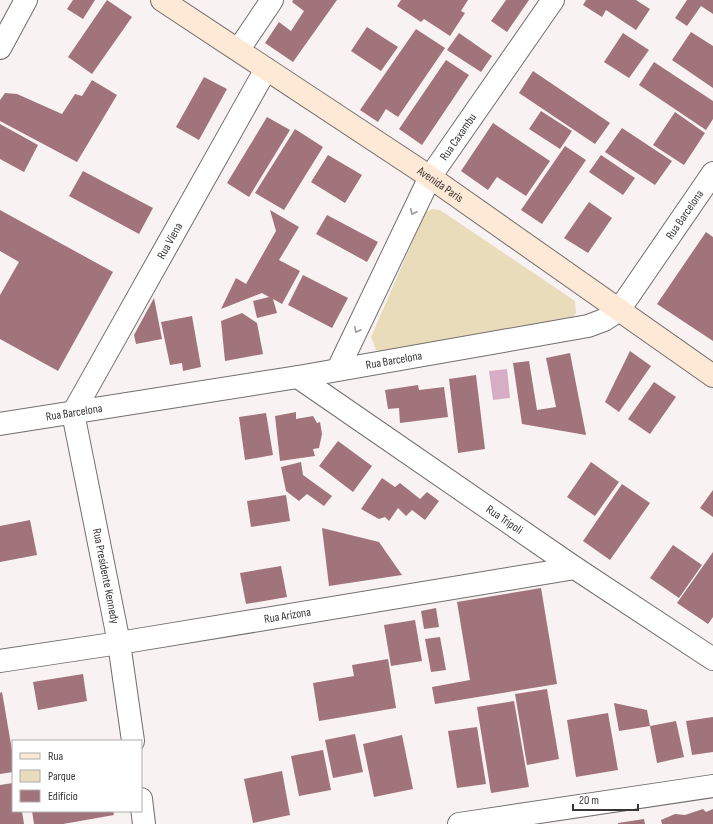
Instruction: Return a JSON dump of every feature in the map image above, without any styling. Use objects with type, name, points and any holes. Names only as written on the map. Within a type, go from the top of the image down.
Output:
[{"type":"street","points":[[0,48],[26,0]]},
{"type":"street","name":"Avenida Paris","points":[[162,0],[239,49],[266,69],[430,177],[713,376]]},
{"type":"street","points":[[239,49],[272,0]]},
{"type":"street","name":"Rua Caxambu","points":[[338,370],[430,177],[552,0]]},
{"type":"street","name":"Rua Viena","points":[[73,412],[266,69]]},
{"type":"street","name":"Rua Barcelona","points":[[0,424],[298,377],[588,326],[604,320],[619,310],[713,173]]},
{"type":"street","name":"Rua Tripoli","points":[[298,377],[575,568],[713,659]]},
{"type":"street","name":"Rua Presidente Kennedy","points":[[73,412],[119,643],[133,740]]},
{"type":"street","name":"Rua Arizona","points":[[0,661],[119,643],[575,568]]},
{"type":"street","points":[[459,824],[713,786]]},
{"type":"street","points":[[142,807],[144,824]]},
{"type":"green space","points":[[432,209],[440,210],[575,301],[576,313],[569,323],[389,353],[376,350],[371,337],[425,213]]},
{"type":"shaded area","points":[[507,369],[510,398],[493,400],[489,371]]},
{"type":"building","points":[[73,0],[95,0],[83,19],[67,9]]},
{"type":"building","points":[[107,0],[132,17],[92,74],[68,57]]},
{"type":"building","points":[[293,0],[337,0],[293,62],[265,43],[279,22],[291,31],[304,11],[292,2]]},
{"type":"building","points":[[401,0],[468,0],[461,11],[465,13],[450,36],[424,19],[421,22],[397,6]]},
{"type":"building","points":[[506,0],[529,0],[507,32],[491,21]]},
{"type":"building","points":[[586,0],[636,0],[650,9],[636,30],[606,10],[602,17],[583,5]]},
{"type":"building","points":[[687,0],[713,0],[713,14],[701,6],[687,26],[675,18]]},
{"type":"building","points":[[367,27],[398,47],[381,71],[351,51]]},
{"type":"building","points":[[416,29],[445,48],[398,117],[386,109],[378,122],[360,110]]},
{"type":"building","points":[[691,32],[713,46],[713,88],[672,60]]},
{"type":"building","points":[[459,33],[492,56],[481,72],[447,50]]},
{"type":"building","points":[[623,33],[649,50],[629,78],[604,62]]},
{"type":"building","points":[[446,60],[469,75],[422,145],[399,129]]},
{"type":"building","points":[[654,62],[713,101],[713,119],[706,130],[639,85]]},
{"type":"building","points":[[533,71],[610,123],[595,144],[519,93]]},
{"type":"building","points":[[204,77],[227,89],[199,140],[176,127]]},
{"type":"building","points":[[92,80],[117,95],[77,162],[0,121],[0,100],[5,93],[17,94],[62,114],[75,94],[82,96]]},
{"type":"building","points":[[541,111],[572,131],[560,149],[529,129]]},
{"type":"building","points":[[675,112],[705,133],[684,165],[653,145]]},
{"type":"building","points":[[267,117],[290,130],[249,197],[227,183]]},
{"type":"building","points":[[493,123],[550,161],[526,196],[497,177],[488,190],[461,171]]},
{"type":"building","points":[[0,124],[38,145],[24,172],[0,159]]},
{"type":"building","points":[[622,128],[672,161],[655,185],[605,152]]},
{"type":"building","points":[[295,129],[323,147],[284,210],[255,193]]},
{"type":"building","points":[[565,146],[586,160],[542,224],[521,210]]},
{"type":"building","points":[[328,155],[362,175],[345,203],[311,182]]},
{"type":"building","points":[[601,155],[635,178],[623,195],[589,172]]},
{"type":"building","points":[[83,171],[153,208],[139,234],[69,196]]},
{"type":"building","points":[[589,202],[612,218],[588,253],[564,238]]},
{"type":"building","points":[[0,210],[113,272],[58,371],[0,339],[0,295],[19,262],[0,251]]},
{"type":"building","points":[[270,210],[299,227],[279,260],[300,271],[282,304],[273,299],[277,313],[257,318],[253,301],[269,297],[262,293],[221,309],[236,278],[246,284],[276,231]]},
{"type":"building","points":[[327,215],[378,242],[367,262],[316,234]]},
{"type":"building","points":[[706,232],[713,237],[713,341],[657,304]]},
{"type":"building","points":[[303,275],[348,298],[332,328],[288,305]]},
{"type":"building","points":[[154,298],[162,339],[136,344],[134,335]]},
{"type":"building","points":[[242,313],[257,323],[263,354],[225,361],[221,321]]},
{"type":"building","points":[[192,316],[201,367],[183,371],[182,363],[170,365],[161,322]]},
{"type":"building","points":[[630,351],[651,366],[619,412],[605,402]]},
{"type":"building","points":[[570,353],[586,435],[522,424],[513,363],[529,361],[537,410],[556,407],[546,358]]},
{"type":"building","points":[[476,375],[485,449],[458,453],[449,379]]},
{"type":"building","points":[[654,382],[676,397],[650,434],[628,419]]},
{"type":"building","points":[[418,385],[419,390],[444,387],[448,417],[400,423],[399,408],[388,409],[385,390]]},
{"type":"building","points":[[296,412],[296,419],[313,416],[317,423],[320,422],[322,434],[319,448],[313,449],[315,456],[280,461],[275,416]]},
{"type":"building","points":[[266,413],[273,455],[245,460],[239,417]]},
{"type":"building","points":[[338,441],[372,466],[353,492],[319,466]]},
{"type":"building","points":[[301,462],[303,475],[332,496],[324,506],[307,494],[299,501],[286,491],[281,467]]},
{"type":"building","points":[[591,462],[619,482],[595,516],[567,497]]},
{"type":"building","points":[[382,478],[395,487],[400,483],[420,499],[427,492],[439,501],[425,520],[412,510],[406,516],[398,508],[389,521],[385,517],[379,519],[361,509]]},
{"type":"building","points":[[622,484],[650,503],[610,560],[583,541]]},
{"type":"building","points":[[713,490],[713,517],[700,508]]},
{"type":"building","points":[[286,495],[290,521],[251,527],[247,501]]},
{"type":"building","points":[[30,520],[37,555],[0,562],[0,526]]},
{"type":"building","points":[[322,528],[379,542],[402,575],[329,586]]},
{"type":"building","points":[[673,545],[702,565],[679,598],[650,578]]},
{"type":"building","points":[[713,552],[713,617],[708,624],[677,603]]},
{"type":"building","points":[[281,566],[287,597],[246,604],[240,573]]},
{"type":"building","points":[[541,588],[557,684],[435,704],[432,687],[470,680],[457,602]]},
{"type":"building","points":[[436,608],[439,627],[424,629],[421,611]]},
{"type":"building","points":[[415,620],[422,661],[391,666],[384,625]]},
{"type":"building","points":[[440,637],[446,670],[431,672],[425,639]]},
{"type":"building","points":[[388,659],[396,708],[319,721],[313,683],[354,676],[352,665]]},
{"type":"building","points":[[83,674],[87,701],[38,710],[33,682]]},
{"type":"building","points":[[547,689],[559,759],[527,765],[515,694]]},
{"type":"building","points":[[2,692],[12,750],[12,772],[0,774],[0,693]]},
{"type":"building","points":[[514,701],[529,787],[491,793],[477,707]]},
{"type":"building","points":[[614,703],[647,710],[650,726],[619,731]]},
{"type":"building","points":[[608,713],[618,770],[576,777],[567,720]]},
{"type":"building","points":[[713,717],[713,752],[692,755],[686,721]]},
{"type":"building","points":[[676,721],[684,757],[657,763],[650,726]]},
{"type":"building","points":[[477,727],[486,784],[457,788],[448,731]]},
{"type":"building","points":[[355,734],[363,772],[333,778],[325,740]]},
{"type":"building","points":[[402,735],[413,789],[374,797],[363,744]]},
{"type":"building","points":[[323,750],[331,790],[299,796],[291,756]]},
{"type":"building","points":[[282,771],[290,815],[253,823],[244,779]]},
{"type":"building","points":[[12,783],[12,812],[22,812],[24,824],[0,824],[0,785]]},
{"type":"building","points":[[703,809],[706,812],[713,809],[713,824],[662,824],[661,820],[675,814],[685,815]]},
{"type":"building","points":[[32,812],[113,812],[114,815],[63,824],[34,824]]},
{"type":"building","points":[[644,819],[645,824],[618,824],[618,823]]}]
